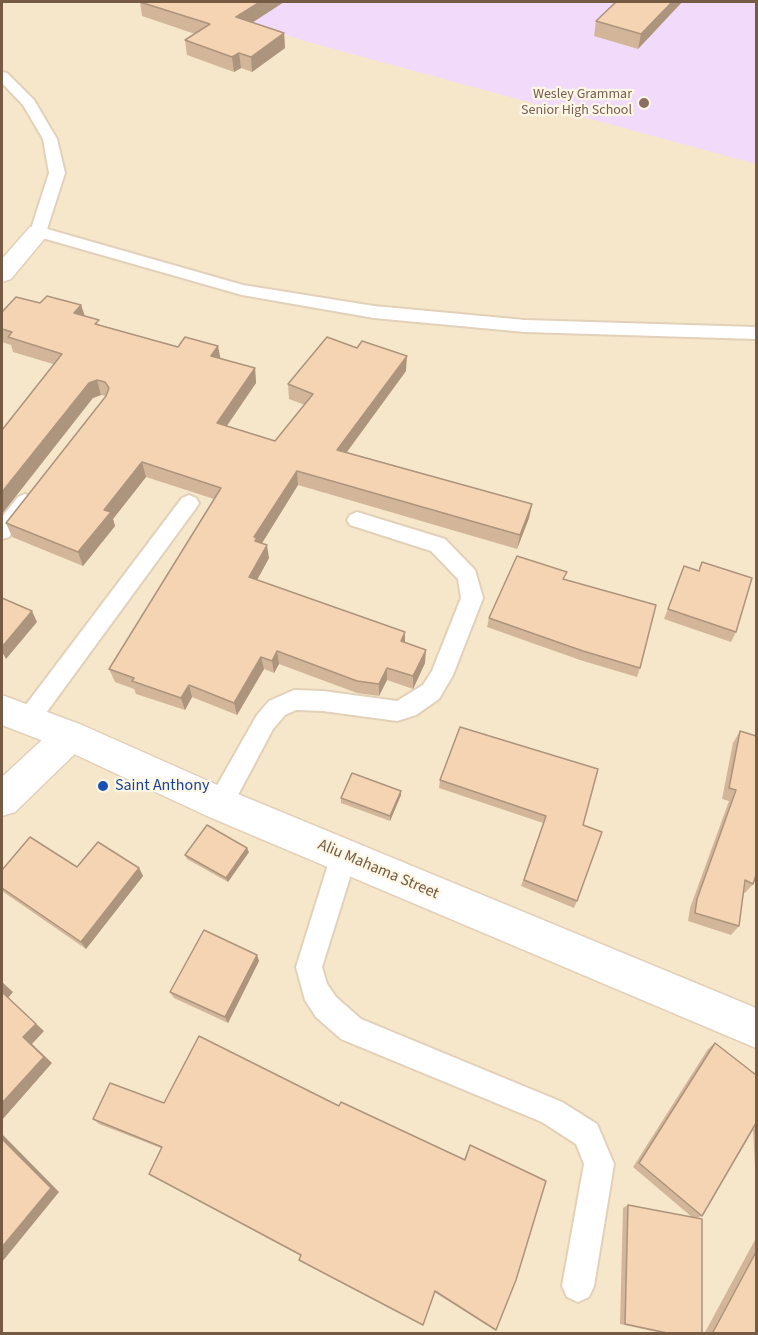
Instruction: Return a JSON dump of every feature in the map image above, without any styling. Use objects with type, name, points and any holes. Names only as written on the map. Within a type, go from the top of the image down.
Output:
[{"type":"street","points":[[2,274],[38,232]]},
{"type":"street","name":"Aliu Mahama Street","points":[[14,716],[70,736],[220,804],[756,1028]]},
{"type":"street","points":[[2,800],[70,736]]},
{"type":"lane","points":[[2,76],[29,104],[50,139],[57,173],[38,232],[242,290],[374,312],[525,326],[756,333]]},
{"type":"lane","points":[[2,531],[37,486]]},
{"type":"lane","points":[[14,716],[189,503]]},
{"type":"lane","points":[[220,804],[265,722],[277,708],[294,700],[323,701],[397,711],[408,708],[424,697],[442,675],[472,598],[468,576],[456,561],[438,545],[357,520]]},
{"type":"lane","points":[[344,855],[309,967],[315,990],[326,1007],[351,1029],[552,1112],[586,1134],[599,1164],[578,1286]]},
{"type":"shaded area","points":[[2,2],[756,2],[756,1333],[2,1333]]},
{"type":"shaded area","name":"Wesley Grammar Senior High School","points":[[183,2],[756,2],[756,164],[308,42]]},
{"type":"building","points":[[140,2],[260,2],[236,17],[284,33],[251,57],[239,53],[232,57],[185,40],[210,24]]},
{"type":"building","points":[[616,2],[672,2],[641,34],[596,21]]},
{"type":"building","points":[[47,296],[81,305],[74,313],[99,320],[95,324],[178,347],[185,337],[218,346],[211,356],[255,368],[217,423],[275,441],[313,394],[288,384],[327,337],[357,348],[362,341],[407,356],[337,450],[532,504],[520,535],[297,471],[254,537],[257,538],[255,541],[267,545],[249,577],[405,632],[401,641],[426,650],[413,676],[387,668],[379,684],[357,681],[277,651],[272,661],[261,657],[234,703],[189,685],[181,698],[132,681],[134,678],[109,669],[221,488],[142,462],[104,510],[111,512],[78,552],[6,523],[106,396],[109,388],[105,382],[97,380],[89,383],[2,492],[2,430],[62,354],[8,337],[12,332],[2,329],[2,312],[16,297],[40,303]]},
{"type":"building","points":[[517,556],[567,572],[563,579],[656,605],[640,668],[489,618]]},
{"type":"building","points":[[702,562],[752,578],[736,632],[668,609],[684,566],[699,571]]},
{"type":"building","points":[[2,598],[32,611],[2,647]]},
{"type":"building","points":[[460,727],[598,769],[583,825],[602,832],[577,901],[524,880],[546,816],[440,780]]},
{"type":"building","points":[[740,731],[756,736],[756,875],[753,884],[745,880],[739,926],[695,913],[697,899],[736,790],[729,788]]},
{"type":"building","points":[[352,773],[401,791],[390,816],[341,798]]},
{"type":"building","points":[[207,825],[247,848],[226,878],[185,855]]},
{"type":"building","points":[[30,837],[77,867],[98,842],[139,868],[81,942],[2,888],[2,870]]},
{"type":"building","points":[[204,930],[257,955],[225,1017],[170,992]]},
{"type":"building","points":[[2,992],[36,1024],[23,1037],[44,1057],[2,1103]]},
{"type":"building","points":[[199,1036],[339,1106],[341,1102],[465,1160],[470,1145],[546,1181],[516,1280],[496,1330],[435,1291],[423,1325],[299,1260],[301,1255],[149,1174],[162,1147],[93,1119],[110,1083],[164,1103]]},
{"type":"building","points":[[715,1043],[756,1075],[756,1123],[702,1216],[639,1163]]},
{"type":"building","points":[[2,1139],[51,1188],[2,1247]]},
{"type":"building","points":[[628,1205],[702,1219],[702,1334],[672,1334],[625,1324]]},
{"type":"building","points":[[756,1252],[756,1334],[712,1334]]},
{"type":"place","name":"Wesley Grammar Senior High School","points":[[644,103]]},
{"type":"place","name":"Saint Anthony","points":[[103,786]]}]
